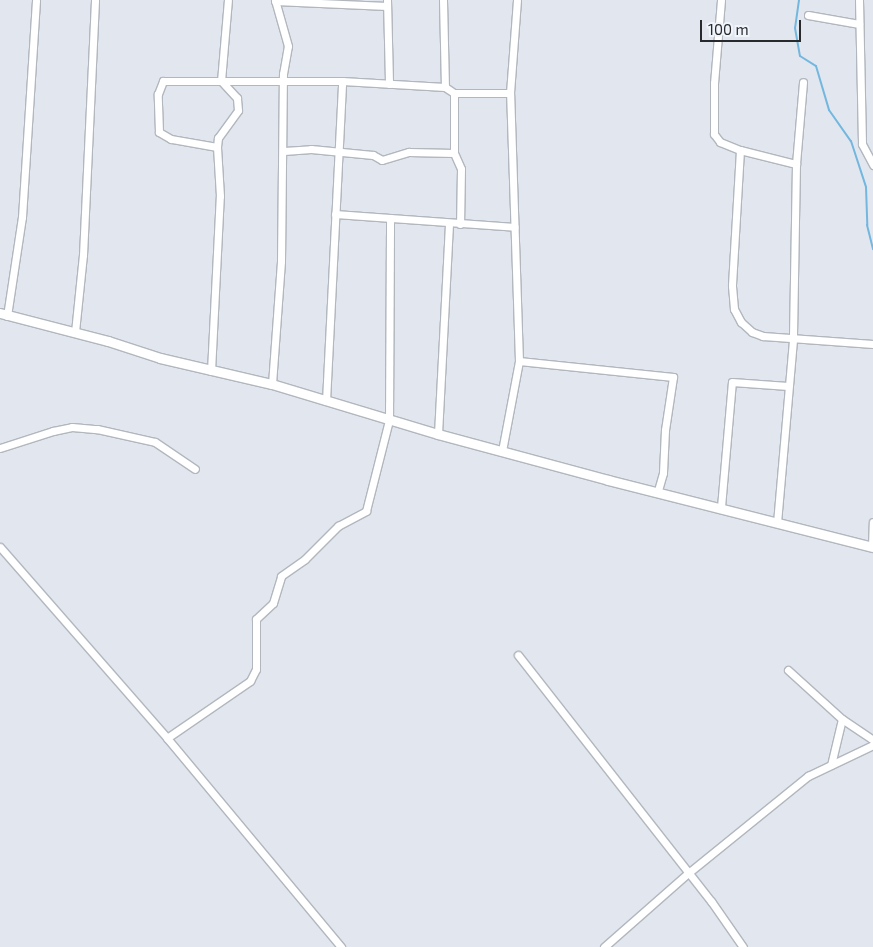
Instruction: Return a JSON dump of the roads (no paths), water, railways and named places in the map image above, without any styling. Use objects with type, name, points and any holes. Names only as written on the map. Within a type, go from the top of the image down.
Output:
[{"type":"street","points":[[36,0],[22,217],[4,314],[211,371],[272,384],[438,434],[872,546],[873,522]]},
{"type":"street","points":[[75,332],[83,255],[95,0]]},
{"type":"street","points":[[211,371],[220,196],[217,147],[218,138],[238,110],[236,98],[221,81],[228,0]]},
{"type":"street","points":[[272,384],[282,262],[283,82],[287,40],[275,0],[387,3],[389,84]]},
{"type":"street","points":[[443,0],[445,87]]},
{"type":"street","points":[[502,451],[519,361],[510,93],[517,0]]},
{"type":"street","points":[[721,0],[712,124],[720,142],[740,150],[796,164]]},
{"type":"street","points":[[859,0],[862,144],[873,165]]},
{"type":"street","points":[[808,15],[859,24]]},
{"type":"street","points":[[217,147],[163,136],[157,125],[158,94],[163,81],[342,81],[445,87],[454,93],[510,93]]},
{"type":"street","points":[[326,401],[342,81]]},
{"type":"street","points":[[777,522],[793,340],[796,164],[803,82]]},
{"type":"street","points":[[454,93],[454,153],[461,169],[460,224]]},
{"type":"street","points":[[740,150],[732,286],[734,310],[741,322],[752,332],[793,340],[873,344]]},
{"type":"street","points":[[284,151],[373,155],[382,160],[409,152],[454,153]]},
{"type":"street","points":[[335,214],[515,227]]},
{"type":"street","points":[[167,738],[255,675],[256,619],[273,603],[281,576],[305,558],[338,526],[366,511],[389,420],[390,218]]},
{"type":"street","points":[[438,434],[449,223]]},
{"type":"street","points":[[519,361],[673,377],[665,430],[663,473],[658,492]]},
{"type":"street","points":[[721,507],[732,382],[788,386]]},
{"type":"street","points":[[0,448],[63,429],[97,429],[155,442],[195,469]]},
{"type":"street","points":[[0,547],[167,738],[341,947]]},
{"type":"street","points":[[518,655],[743,947]]},
{"type":"street","points":[[788,670],[842,719],[873,740]]},
{"type":"street","points":[[830,765],[842,719]]},
{"type":"street","points":[[604,947],[687,874],[808,776],[873,745]]},
{"type":"waterway","points":[[799,0],[795,28],[800,56],[816,66],[829,110],[851,141],[866,187],[867,225],[873,249]]}]
